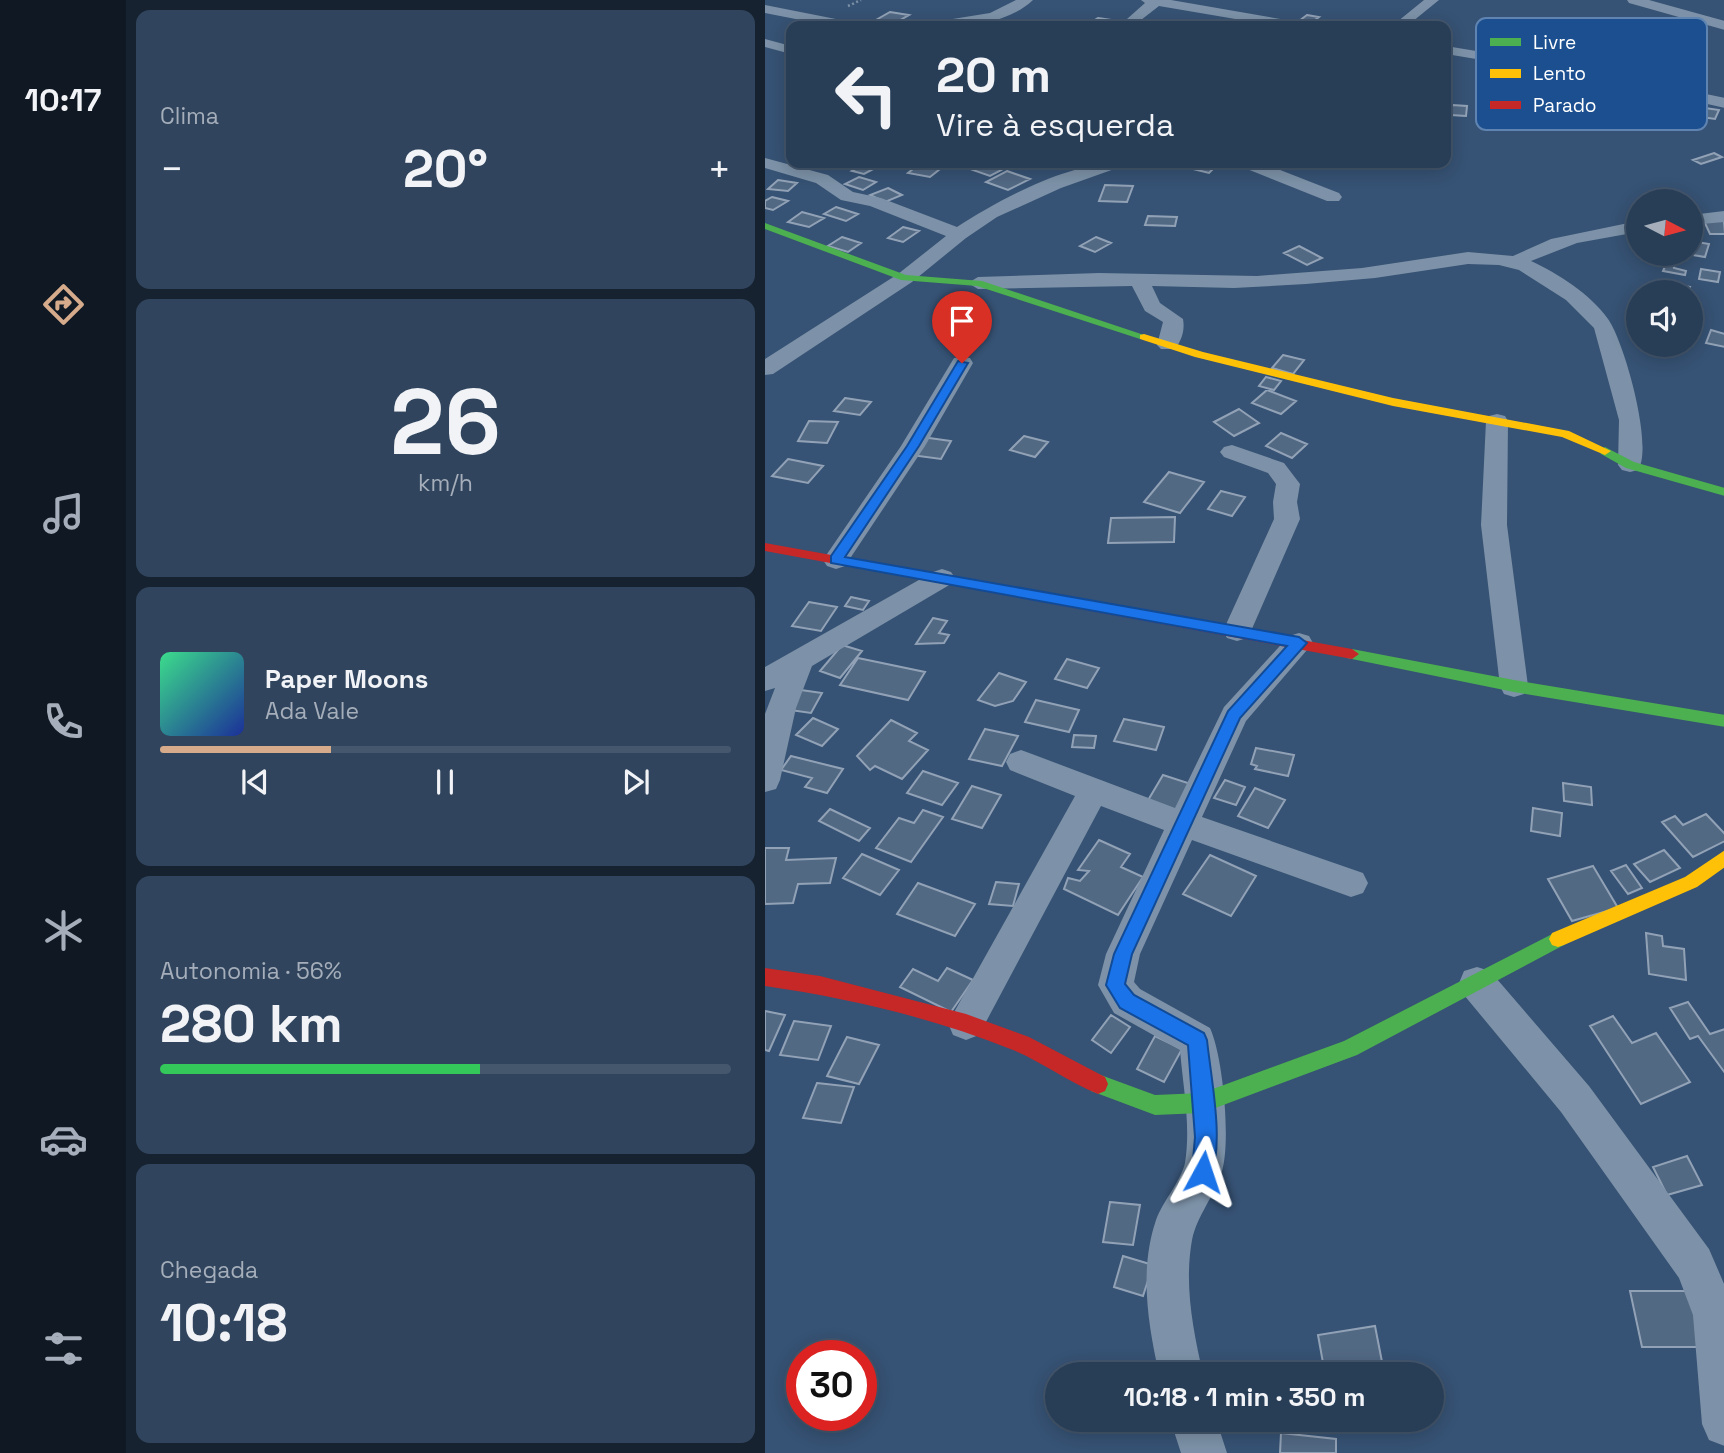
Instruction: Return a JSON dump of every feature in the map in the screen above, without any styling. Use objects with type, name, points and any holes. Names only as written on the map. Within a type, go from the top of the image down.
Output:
[{"type":"street","points":[[964,21],[994,16],[1026,0]]},
{"type":"street","points":[[1405,21],[1432,0]]},
{"type":"street","points":[[1634,0],[1696,18]]},
{"type":"street","points":[[1135,21],[1155,1],[1269,21]]},
{"type":"street","points":[[765,9],[826,21]]},
{"type":"street","points":[[1707,21],[1724,26]]},
{"type":"street","points":[[765,43],[786,49]]},
{"type":"street","points":[[1451,51],[1476,55]]},
{"type":"street","points":[[765,163],[822,179],[847,196],[883,205],[959,234]]},
{"type":"street","points":[[765,369],[904,278],[959,234],[991,213],[1055,184],[1100,168]]},
{"type":"street","points":[[1260,168],[1333,197]]},
{"type":"street","points":[[1703,219],[1724,216]]},
{"type":"street","points":[[765,226],[904,278],[978,283],[1078,279],[1208,283],[1277,281],[1386,271],[1462,258],[1516,262],[1559,286],[1583,304],[1604,329],[1631,415],[1634,442],[1630,465]]},
{"type":"street","points":[[1516,262],[1538,249],[1593,234],[1626,229]]},
{"type":"street","points":[[1139,281],[1152,307],[1173,319],[1174,328],[1168,345]]},
{"type":"street","points":[[978,283],[1168,345],[1344,391],[1565,434],[1597,446],[1630,465],[1724,492]]},
{"type":"street","points":[[836,560],[913,446],[962,363]]},
{"type":"street","points":[[1497,421],[1494,525],[1514,686]]},
{"type":"street","points":[[1232,452],[1276,468],[1288,484],[1285,502],[1287,519],[1237,631]]},
{"type":"street","points":[[765,547],[1237,631],[1514,686],[1724,721]]},
{"type":"street","points":[[765,780],[781,708],[779,668],[942,578]]},
{"type":"street","points":[[1178,1362],[1168,1253],[1177,1220],[1203,1172],[1206,1137],[1197,1040],[1127,1002],[1116,985],[1123,954],[1234,715],[1299,643]]},
{"type":"street","points":[[1021,762],[1351,883]]},
{"type":"street","points":[[966,1023],[1093,790]]},
{"type":"street","points":[[765,978],[820,985],[966,1023],[1022,1044],[1128,1096],[1155,1105],[1202,1103],[1350,1048],[1567,934],[1647,903],[1691,882],[1724,857]]},
{"type":"street","points":[[1477,983],[1575,1099],[1694,1264],[1715,1315],[1724,1424]]},
{"type":"street","points":[[1197,1432],[1204,1453]]},
{"type":"building","points":[[890,12],[909,15],[898,21],[876,20]]},
{"type":"building","points":[[1307,15],[1319,17],[1315,20],[1320,21],[1299,21]]},
{"type":"building","points":[[1098,18],[1119,21],[1093,21]]},
{"type":"building","points":[[1452,105],[1467,106],[1466,116],[1451,115]]},
{"type":"building","points":[[1707,108],[1719,110],[1715,119],[1707,118]]},
{"type":"building","points":[[1714,153],[1722,157],[1701,164],[1693,160]]},
{"type":"building","points":[[858,168],[875,168],[864,174],[852,171]]},
{"type":"building","points":[[914,168],[940,169],[930,177],[908,173]]},
{"type":"building","points":[[967,168],[1005,168],[990,176]]},
{"type":"building","points":[[1189,168],[1214,168],[1209,173]]},
{"type":"building","points":[[1007,171],[1030,179],[1008,190],[986,182]]},
{"type":"building","points":[[859,177],[876,182],[863,190],[845,184]]},
{"type":"building","points":[[778,180],[797,183],[788,191],[768,189]]},
{"type":"building","points":[[1105,185],[1133,186],[1127,202],[1099,201]]},
{"type":"building","points":[[888,188],[902,195],[885,202],[870,195]]},
{"type":"building","points":[[772,197],[788,201],[773,210],[765,208],[765,201]]},
{"type":"building","points":[[836,207],[858,214],[846,221],[824,214]]},
{"type":"building","points":[[802,212],[824,218],[809,227],[788,222]]},
{"type":"building","points":[[1148,216],[1177,217],[1175,226],[1145,225]]},
{"type":"building","points":[[1704,221],[1724,221],[1725,234],[1710,234]]},
{"type":"building","points":[[903,227],[919,231],[903,242],[888,238]]},
{"type":"building","points":[[842,237],[861,243],[848,252],[828,246]]},
{"type":"building","points":[[1096,237],[1111,243],[1095,252],[1080,246]]},
{"type":"building","points":[[1703,243],[1709,244],[1703,257]]},
{"type":"building","points":[[1299,246],[1322,258],[1307,265],[1284,253]]},
{"type":"building","points":[[1665,266],[1674,266],[1686,271],[1685,275],[1663,271]]},
{"type":"building","points":[[1701,269],[1720,272],[1718,282],[1699,279]]},
{"type":"building","points":[[1711,330],[1725,334],[1725,347],[1706,343]]},
{"type":"building","points":[[1283,355],[1304,360],[1293,374],[1272,368]]},
{"type":"building","points":[[1266,377],[1281,381],[1274,390],[1259,386]]},
{"type":"building","points":[[1267,390],[1296,401],[1281,414],[1252,403]]},
{"type":"building","points":[[845,398],[871,402],[860,415],[834,411]]},
{"type":"building","points":[[1239,409],[1259,423],[1234,436],[1214,422]]},
{"type":"building","points":[[809,421],[838,422],[827,443],[798,441]]},
{"type":"building","points":[[1281,433],[1307,444],[1292,458],[1266,446]]},
{"type":"building","points":[[1024,436],[1048,442],[1035,457],[1010,450]]},
{"type":"building","points":[[922,437],[951,441],[941,459],[911,455]]},
{"type":"building","points":[[788,459],[823,466],[808,483],[772,476]]},
{"type":"building","points":[[1169,472],[1204,482],[1180,513],[1144,502]]},
{"type":"building","points":[[1221,491],[1245,497],[1232,516],[1208,509]]},
{"type":"building","points":[[1175,517],[1174,542],[1108,543],[1111,518]]},
{"type":"building","points":[[851,597],[869,601],[863,610],[845,606]]},
{"type":"building","points":[[809,602],[837,607],[821,631],[792,626]]},
{"type":"building","points":[[933,618],[947,621],[939,633],[949,635],[944,643],[916,644]]},
{"type":"building","points":[[842,645],[862,651],[840,678],[820,671]]},
{"type":"building","points":[[858,658],[925,672],[908,700],[840,685]]},
{"type":"building","points":[[1067,659],[1099,668],[1087,688],[1055,679]]},
{"type":"building","points":[[999,673],[1026,682],[1013,701],[995,706],[978,700]]},
{"type":"building","points":[[801,690],[822,693],[811,713],[790,710]]},
{"type":"building","points":[[1036,700],[1079,710],[1069,732],[1025,722]]},
{"type":"building","points":[[813,718],[838,729],[822,746],[796,735]]},
{"type":"building","points":[[1124,719],[1164,727],[1156,750],[1114,741]]},
{"type":"building","points":[[891,720],[917,733],[909,741],[928,750],[902,779],[875,766],[870,770],[857,756]]},
{"type":"building","points":[[985,729],[1018,736],[1002,766],[969,759]]},
{"type":"building","points":[[1074,735],[1096,736],[1094,748],[1072,747]]},
{"type":"building","points":[[1256,748],[1294,755],[1288,776],[1255,769],[1257,766],[1251,764]]},
{"type":"building","points":[[791,756],[843,769],[827,793],[805,787],[812,778],[781,770]]},
{"type":"building","points":[[923,771],[958,783],[942,805],[907,793]]},
{"type":"building","points":[[1163,775],[1191,784],[1176,812],[1147,802]]},
{"type":"building","points":[[1225,780],[1245,787],[1236,805],[1214,798]]},
{"type":"building","points":[[1563,783],[1591,787],[1592,805],[1564,801]]},
{"type":"building","points":[[972,786],[1001,795],[982,828],[952,819]]},
{"type":"building","points":[[1255,788],[1285,800],[1268,828],[1238,816]]},
{"type":"building","points":[[1533,808],[1562,813],[1560,836],[1531,831]]},
{"type":"building","points":[[830,809],[870,828],[859,841],[819,821]]},
{"type":"building","points":[[923,810],[943,817],[911,862],[876,848],[899,818],[914,823]]},
{"type":"building","points":[[1706,814],[1725,834],[1725,841],[1693,857],[1662,822],[1675,816],[1683,825]]},
{"type":"building","points":[[1099,840],[1130,854],[1121,867],[1143,877],[1118,915],[1064,889],[1068,878],[1080,881],[1089,871],[1078,870]]},
{"type":"building","points":[[765,848],[789,848],[786,860],[836,858],[830,883],[798,884],[793,903],[765,904]]},
{"type":"building","points":[[1664,850],[1680,868],[1650,882],[1634,864]]},
{"type":"building","points":[[862,854],[899,870],[880,895],[843,878]]},
{"type":"building","points":[[1210,855],[1256,876],[1231,916],[1183,894]]},
{"type":"building","points":[[1626,865],[1642,888],[1628,894],[1611,871]]},
{"type":"building","points":[[1593,866],[1618,908],[1572,921],[1548,879]]},
{"type":"building","points":[[996,882],[1019,884],[1013,906],[989,904]]},
{"type":"building","points":[[918,883],[975,904],[955,936],[897,914]]},
{"type":"building","points":[[1646,933],[1662,936],[1663,946],[1684,949],[1686,980],[1649,974]]},
{"type":"building","points":[[947,968],[973,980],[951,1012],[900,987],[913,969],[938,981]]},
{"type":"building","points":[[1688,1002],[1710,1034],[1725,1029],[1725,1073],[1698,1036],[1690,1039],[1670,1008]]},
{"type":"building","points":[[765,1011],[785,1015],[769,1051],[765,1050]]},
{"type":"building","points":[[1111,1015],[1130,1027],[1111,1053],[1092,1040]]},
{"type":"building","points":[[1613,1016],[1632,1043],[1656,1033],[1690,1082],[1641,1104],[1590,1026]]},
{"type":"building","points":[[794,1021],[831,1026],[818,1060],[780,1055]]},
{"type":"building","points":[[1155,1036],[1182,1049],[1164,1082],[1137,1069]]},
{"type":"building","points":[[847,1037],[879,1045],[859,1084],[827,1076]]},
{"type":"building","points":[[817,1083],[854,1087],[841,1123],[803,1118]]},
{"type":"building","points":[[1687,1156],[1702,1185],[1667,1195],[1653,1167]]},
{"type":"building","points":[[1110,1202],[1140,1205],[1133,1245],[1103,1242]]},
{"type":"building","points":[[1123,1256],[1153,1265],[1143,1296],[1114,1287]]},
{"type":"building","points":[[1630,1291],[1689,1291],[1702,1347],[1642,1347]]},
{"type":"building","points":[[1375,1326],[1382,1362],[1323,1362],[1318,1335]]},
{"type":"building","points":[[1281,1433],[1336,1439],[1336,1453],[1280,1453]]},
{"type":"traffic: fast","points":[[765,226],[905,278],[978,283],[1144,337]]},
{"type":"traffic: fast","points":[[1605,451],[1630,465],[1725,492]]},
{"type":"traffic: fast","points":[[1352,654],[1514,686],[1725,721]]},
{"type":"traffic: fast","points":[[1098,1084],[1155,1105],[1202,1103],[1350,1048],[1558,939]]},
{"type":"traffic: slow","points":[[1144,337],[1199,355],[1393,402],[1565,434],[1605,451]]},
{"type":"traffic: slow","points":[[1558,939],[1691,882],[1725,857]]},
{"type":"traffic: jam","points":[[765,547],[1352,654]]},
{"type":"traffic: jam","points":[[765,977],[820,985],[966,1023],[1022,1044],[1098,1084]]},
{"type":"route","points":[[962,363],[913,446],[836,560],[1299,643],[1234,715],[1123,954],[1116,985],[1127,1002],[1187,1032],[1197,1040],[1206,1137],[1203,1172]]}]
